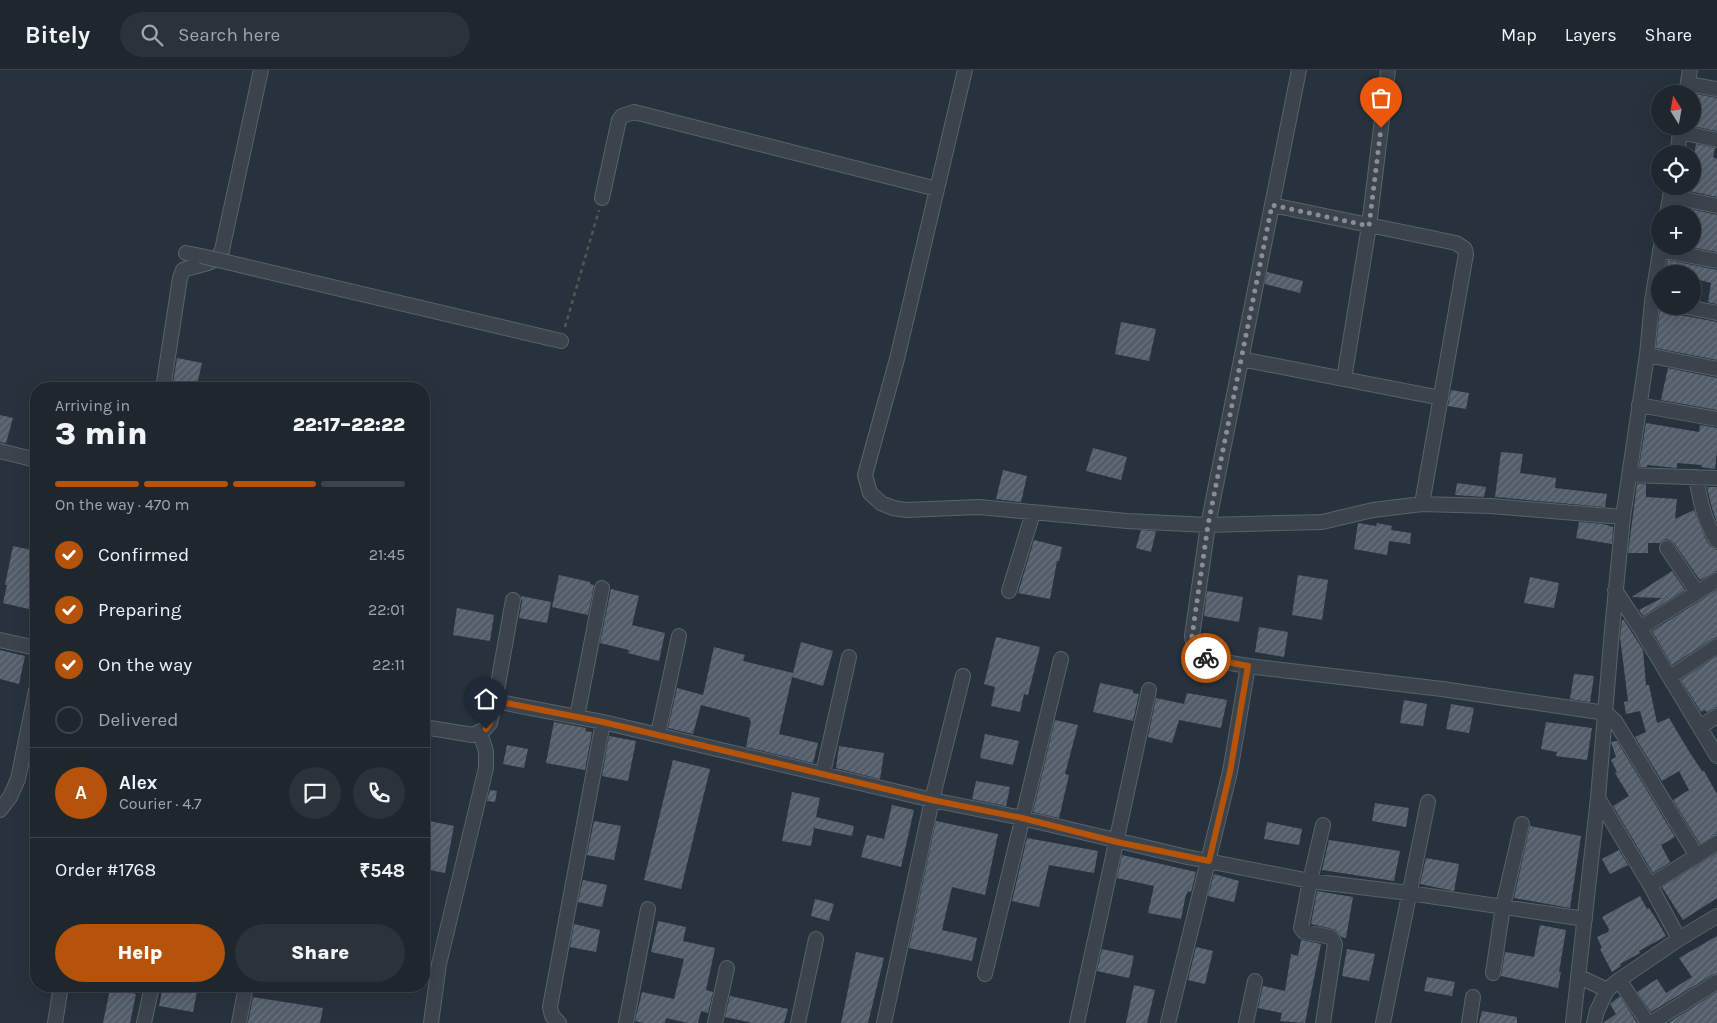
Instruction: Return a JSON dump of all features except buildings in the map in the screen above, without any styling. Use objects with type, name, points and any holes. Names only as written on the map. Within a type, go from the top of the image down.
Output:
[{"type":"street","points":[[164,382],[180,278],[184,270],[219,258],[222,250],[261,70]]},
{"type":"street","points":[[965,70],[897,359],[865,475],[870,493],[881,503],[893,508],[906,510],[979,506],[1127,522],[1208,525],[1322,522],[1373,510],[1422,504],[1491,506],[1623,517]]},
{"type":"street","points":[[1299,70],[1208,525],[1192,636],[1194,648],[1207,659],[1248,666],[1442,689],[1606,713],[1615,721],[1697,856]]},
{"type":"street","points":[[1344,379],[1369,226],[1388,70]]},
{"type":"street","points":[[1688,82],[1717,89]]},
{"type":"street","points":[[602,198],[619,120],[622,116],[634,112],[937,189]]},
{"type":"street","points":[[1700,135],[1717,140]]},
{"type":"street","points":[[1683,195],[1717,206]]},
{"type":"street","points":[[1272,205],[1456,243],[1465,249],[1466,254],[1422,504]]},
{"type":"street","points":[[186,252],[561,341]]},
{"type":"street","points":[[1691,255],[1717,261]]},
{"type":"street","points":[[1701,310],[1717,313]]},
{"type":"street","points":[[1573,1023],[1598,798],[1623,517],[1654,315]]},
{"type":"street","points":[[1647,355],[1717,369]]},
{"type":"street","points":[[1241,359],[1441,398]]},
{"type":"street","points":[[1639,405],[1717,419]]},
{"type":"street","points":[[0,451],[30,458]]},
{"type":"street","points":[[1630,475],[1717,478]]},
{"type":"street","points":[[1696,477],[1702,510],[1709,529],[1717,541]]},
{"type":"street","points":[[1009,591],[1033,513]]},
{"type":"street","points":[[1667,548],[1697,592]]},
{"type":"street","points":[[1640,628],[1717,580]]},
{"type":"street","points":[[578,717],[602,588]]},
{"type":"street","points":[[1615,590],[1717,756]]},
{"type":"street","points":[[430,728],[473,735],[480,733],[490,723],[496,701],[513,600]]},
{"type":"street","points":[[658,734],[679,636]]},
{"type":"street","points":[[0,640],[30,647]]},
{"type":"street","points":[[1670,677],[1717,646]]},
{"type":"street","points":[[823,773],[848,657]]},
{"type":"street","points":[[985,974],[1061,659]]},
{"type":"street","points":[[1168,1023],[1230,772],[1248,666]]},
{"type":"street","points":[[884,1023],[932,800],[963,676]]},
{"type":"street","points":[[1077,1023],[1149,690]]},
{"type":"street","points":[[496,701],[658,734],[932,800],[1022,818],[1117,842],[1209,861],[1310,881],[1409,893],[1585,919]]},
{"type":"street","points":[[1700,727],[1717,716]]},
{"type":"street","points":[[0,810],[10,797],[18,779],[30,720]]},
{"type":"street","points":[[559,1023],[552,1016],[550,1007],[603,722]]},
{"type":"street","points":[[431,1023],[439,964],[486,768],[486,751],[480,733]]},
{"type":"street","points":[[1598,798],[1650,885],[1679,939]]},
{"type":"street","points":[[1382,1023],[1428,802]]},
{"type":"street","points":[[1493,973],[1503,906],[1522,824]]},
{"type":"street","points":[[1323,825],[1301,928],[1304,932],[1331,937],[1335,944],[1324,1023]]},
{"type":"street","points":[[1650,885],[1717,843]]},
{"type":"street","points":[[626,1023],[648,909]]},
{"type":"street","points":[[1598,1019],[1607,990],[1679,939],[1717,916]]},
{"type":"street","points":[[798,1023],[816,939]]},
{"type":"street","points":[[714,1023],[727,968]]},
{"type":"street","points":[[1578,976],[1607,990]]},
{"type":"street","points":[[1619,980],[1650,1023],[1717,982]]},
{"type":"street","points":[[1246,1023],[1255,981]]},
{"type":"street","points":[[54,1023],[60,992]]},
{"type":"street","points":[[144,1023],[151,992]]},
{"type":"street","points":[[239,1023],[245,992]]},
{"type":"street","points":[[1469,1023],[1473,997]]},
{"type":"path","points":[[561,341],[602,198]]},
{"type":"way so far","points":[[1206,658],[1194,648],[1192,636],[1208,525],[1272,205],[1369,226],[1381,128]]},
{"type":"route","points":[[486,729],[490,723],[496,701],[603,722],[932,800],[1022,818],[1117,842],[1209,861],[1230,772],[1248,666],[1206,658]]}]
